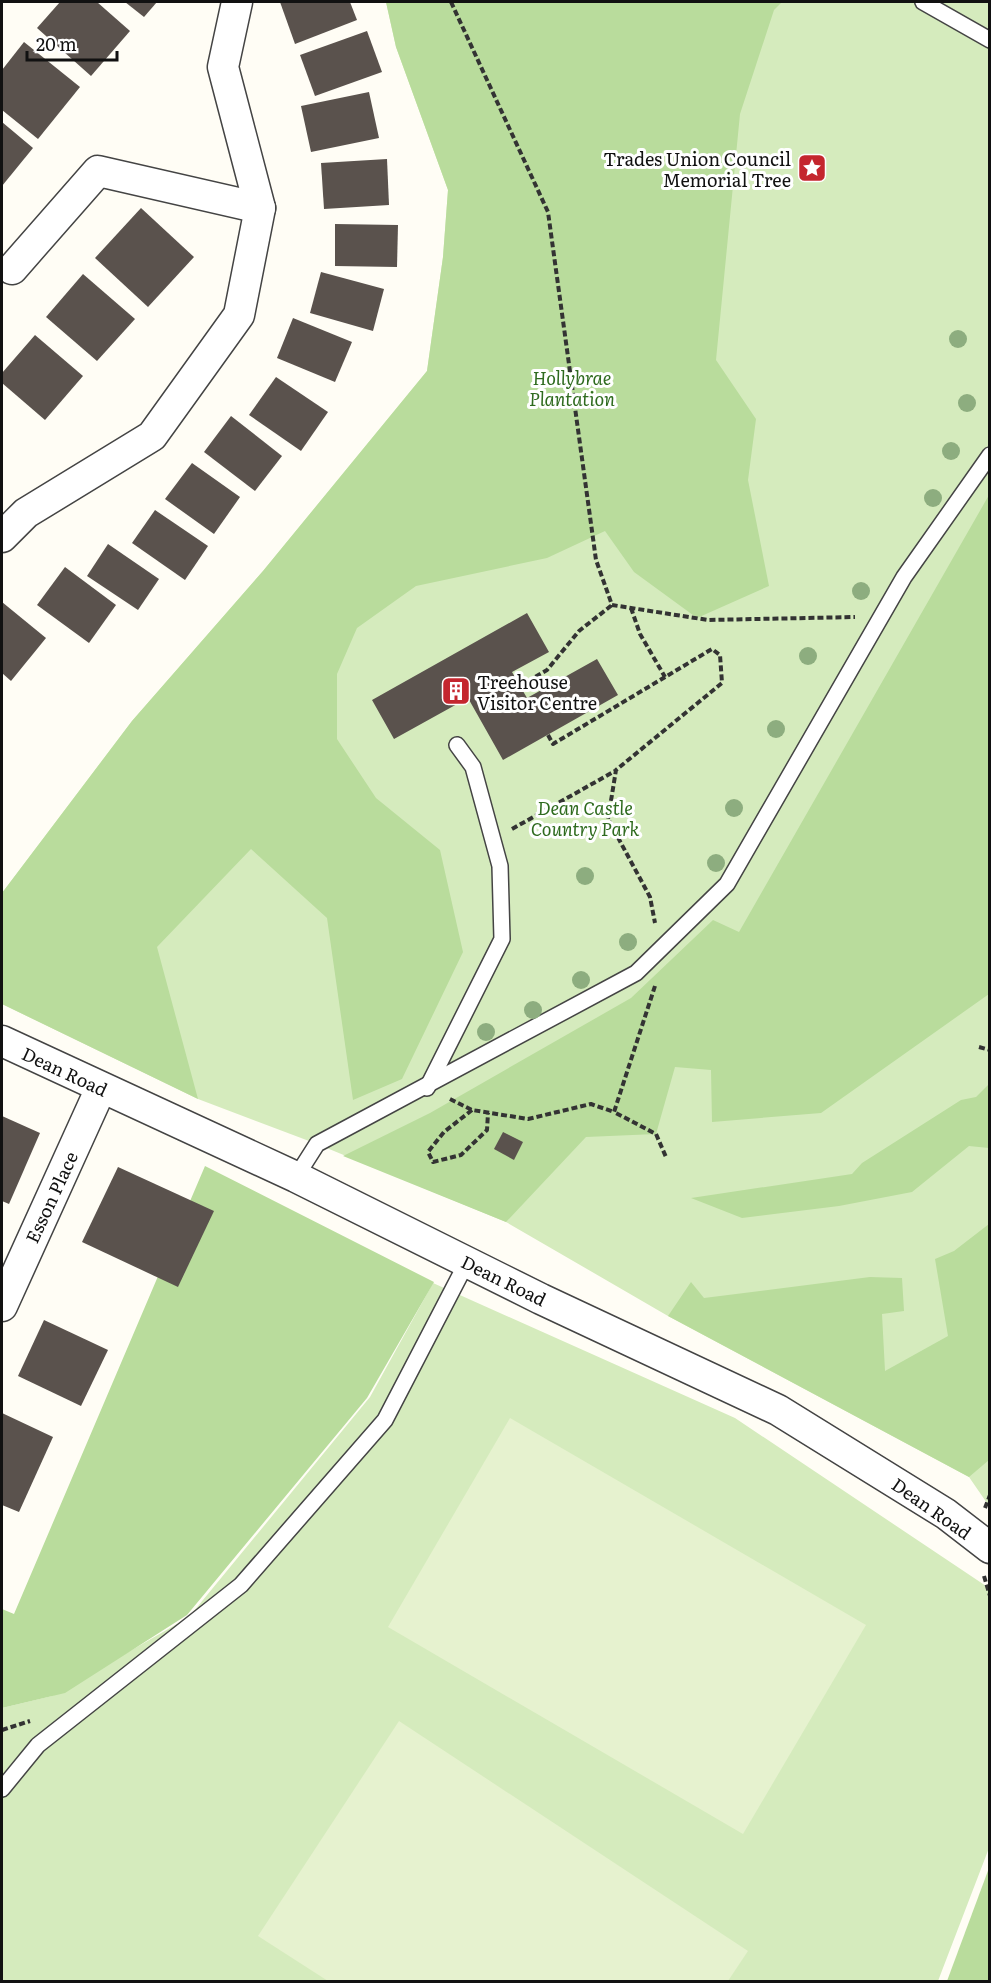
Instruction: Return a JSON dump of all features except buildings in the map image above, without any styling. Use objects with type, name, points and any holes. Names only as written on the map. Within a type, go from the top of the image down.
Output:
[{"type":"street","points":[[2,537],[26,513],[152,436],[239,315],[260,208],[223,67],[237,2]]},
{"type":"street","points":[[12,269],[98,171],[260,208]]},
{"type":"street","name":"Dean Road","points":[[2,1041],[296,1178],[778,1410],[946,1514],[990,1548]]},
{"type":"street","name":"Esson Place","points":[[2,1306],[101,1088]]},
{"type":"lane","points":[[922,2],[990,40]]},
{"type":"lane","points":[[296,1178],[317,1144],[427,1088],[636,974],[727,884],[904,577],[990,455]]},
{"type":"lane","points":[[427,1088],[502,939],[500,866],[473,767],[456,745]]},
{"type":"lane","points":[[2,1789],[38,1745],[241,1585],[385,1420],[467,1262]]},
{"type":"path","points":[[451,2],[548,212],[596,560],[612,605]]},
{"type":"path","points":[[520,686],[547,670],[579,631],[612,605],[708,620],[881,616]]},
{"type":"path","points":[[631,608],[640,634],[665,677]]},
{"type":"path","points":[[493,840],[616,770],[722,683],[720,655],[712,649],[553,744],[548,735]]},
{"type":"path","points":[[614,1113],[653,998],[660,949],[650,897],[608,819],[616,770]]},
{"type":"path","points":[[979,1047],[990,1050]]},
{"type":"path","points":[[488,1113],[487,1130],[461,1155],[433,1162],[428,1152],[444,1132],[472,1110],[528,1119],[591,1104],[656,1134],[666,1157]]},
{"type":"green space","name":"Dean Castle Country Park","points":[[386,2],[989,2],[989,1506],[969,1477],[668,1316],[506,1222],[317,1144],[198,1099],[2,1004],[2,893],[132,721],[263,571],[427,371],[443,257],[448,190],[396,47]]},
{"type":"green space","name":"Hollybrae Plantation","points":[[386,2],[782,2],[774,10],[740,114],[716,360],[756,419],[748,480],[769,586],[697,618],[634,572],[605,531],[547,558],[416,586],[357,628],[337,674],[337,739],[376,798],[440,850],[463,952],[402,1079],[353,1100],[327,918],[251,849],[157,947],[198,1099],[2,1004],[2,893],[132,721],[263,571],[427,371],[443,257],[448,190],[396,47]]},
{"type":"green space","points":[[989,495],[989,994],[821,1113],[712,1122],[711,1070],[675,1067],[656,1134],[586,1137],[506,1222],[343,1156],[430,1113],[631,998],[713,920],[739,932]]},
{"type":"green space","points":[[989,1084],[989,1148],[969,1146],[912,1192],[839,1206],[742,1218],[691,1198],[852,1174],[862,1163],[961,1100],[976,1097]]},
{"type":"green space","points":[[205,1166],[434,1282],[367,1398],[187,1615],[65,1693],[2,1708],[2,1609],[14,1614]]},
{"type":"green space","points":[[989,1224],[989,1460],[969,1477],[668,1316],[691,1282],[704,1298],[870,1277],[902,1278],[904,1311],[882,1314],[885,1371],[948,1336],[935,1259],[954,1251]]},
{"type":"green space","points":[[433,1283],[735,1418],[989,1588],[989,1848],[938,1981],[2,1982],[2,1708],[52,1696],[189,1617],[370,1397]]},
{"type":"green space","points":[[510,1418],[866,1625],[743,1834],[388,1627]]},
{"type":"green space","points":[[399,1721],[748,1951],[728,1981],[328,1981],[258,1936]]},
{"type":"green space","points":[[989,1868],[989,1981],[947,1981]]},
{"type":"place","name":"Trades Union Council Memorial Tree","points":[[812,168]]},
{"type":"place","name":"Treehouse Visitor Centre","points":[[456,691]]}]
